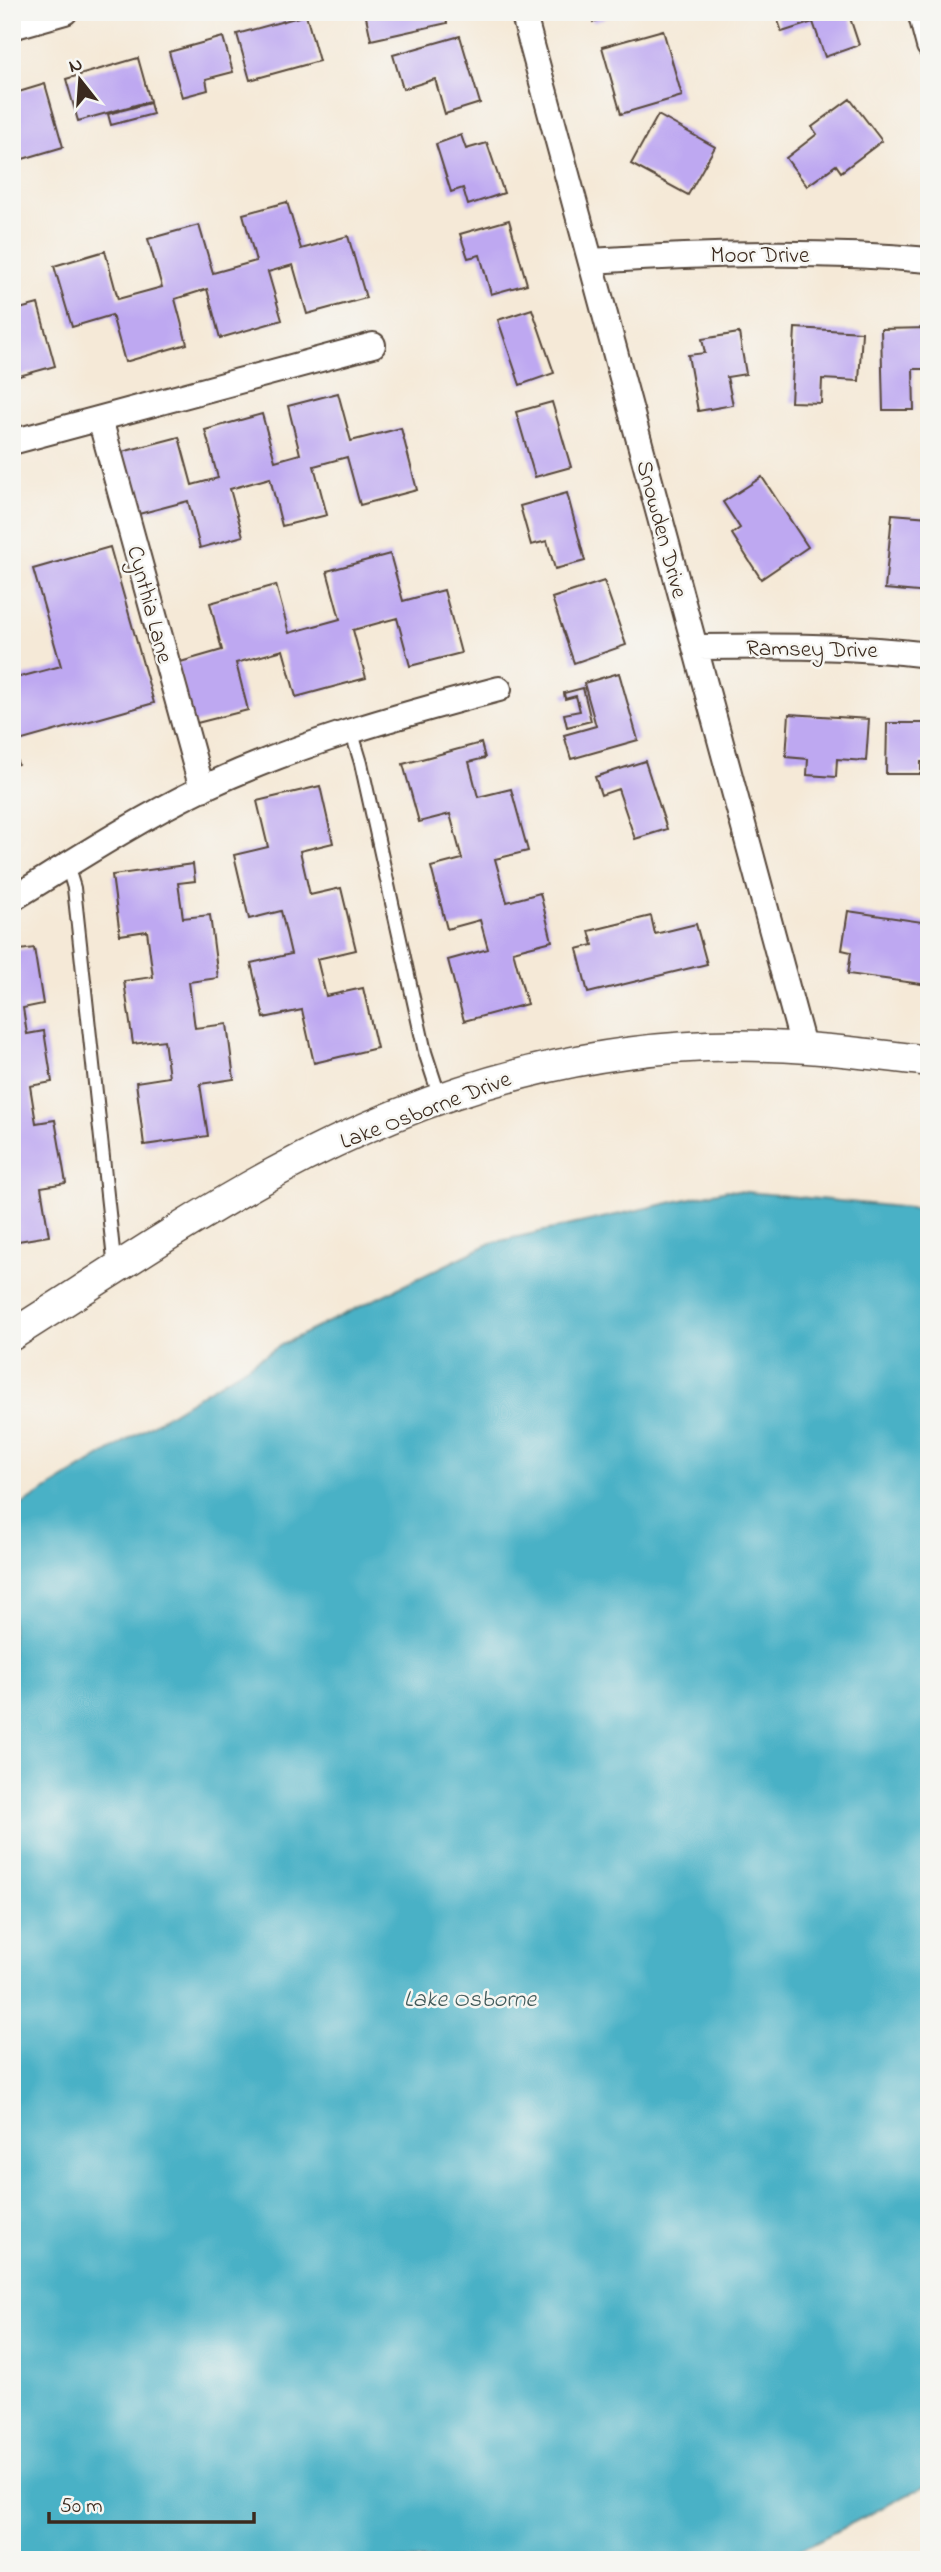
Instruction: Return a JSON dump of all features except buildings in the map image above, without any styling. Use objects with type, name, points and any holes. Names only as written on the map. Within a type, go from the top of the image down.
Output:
[{"type":"street","points":[[12,27],[65,12]]},
{"type":"street","name":"Snowden Drive","points":[[523,12],[803,1046]]},
{"type":"street","points":[[920,12],[929,46]]},
{"type":"street","name":"Moor Drive","points":[[591,261],[671,255],[780,253],[929,260]]},
{"type":"street","points":[[12,442],[373,345]]},
{"type":"street","name":"Cynthia Lane","points":[[100,419],[202,789]]},
{"type":"street","name":"Ramsey Drive","points":[[695,647],[795,645],[891,650],[929,655]]},
{"type":"street","points":[[12,899],[140,820],[202,789],[283,754],[351,730],[499,689]]},
{"type":"street","name":"Lake Osborne Drive","points":[[12,1335],[274,1173],[367,1128],[440,1099],[527,1070],[612,1055],[706,1046],[803,1046],[929,1061]]},
{"type":"lane","points":[[351,730],[361,763],[425,1052],[440,1099]]},
{"type":"lane","points":[[67,865],[74,888],[115,1270]]},
{"type":"water","name":"Lake Osborne","points":[[727,1190],[929,1210],[929,2484],[780,2560],[12,2560],[12,1511],[283,1344],[491,1243]]}]
